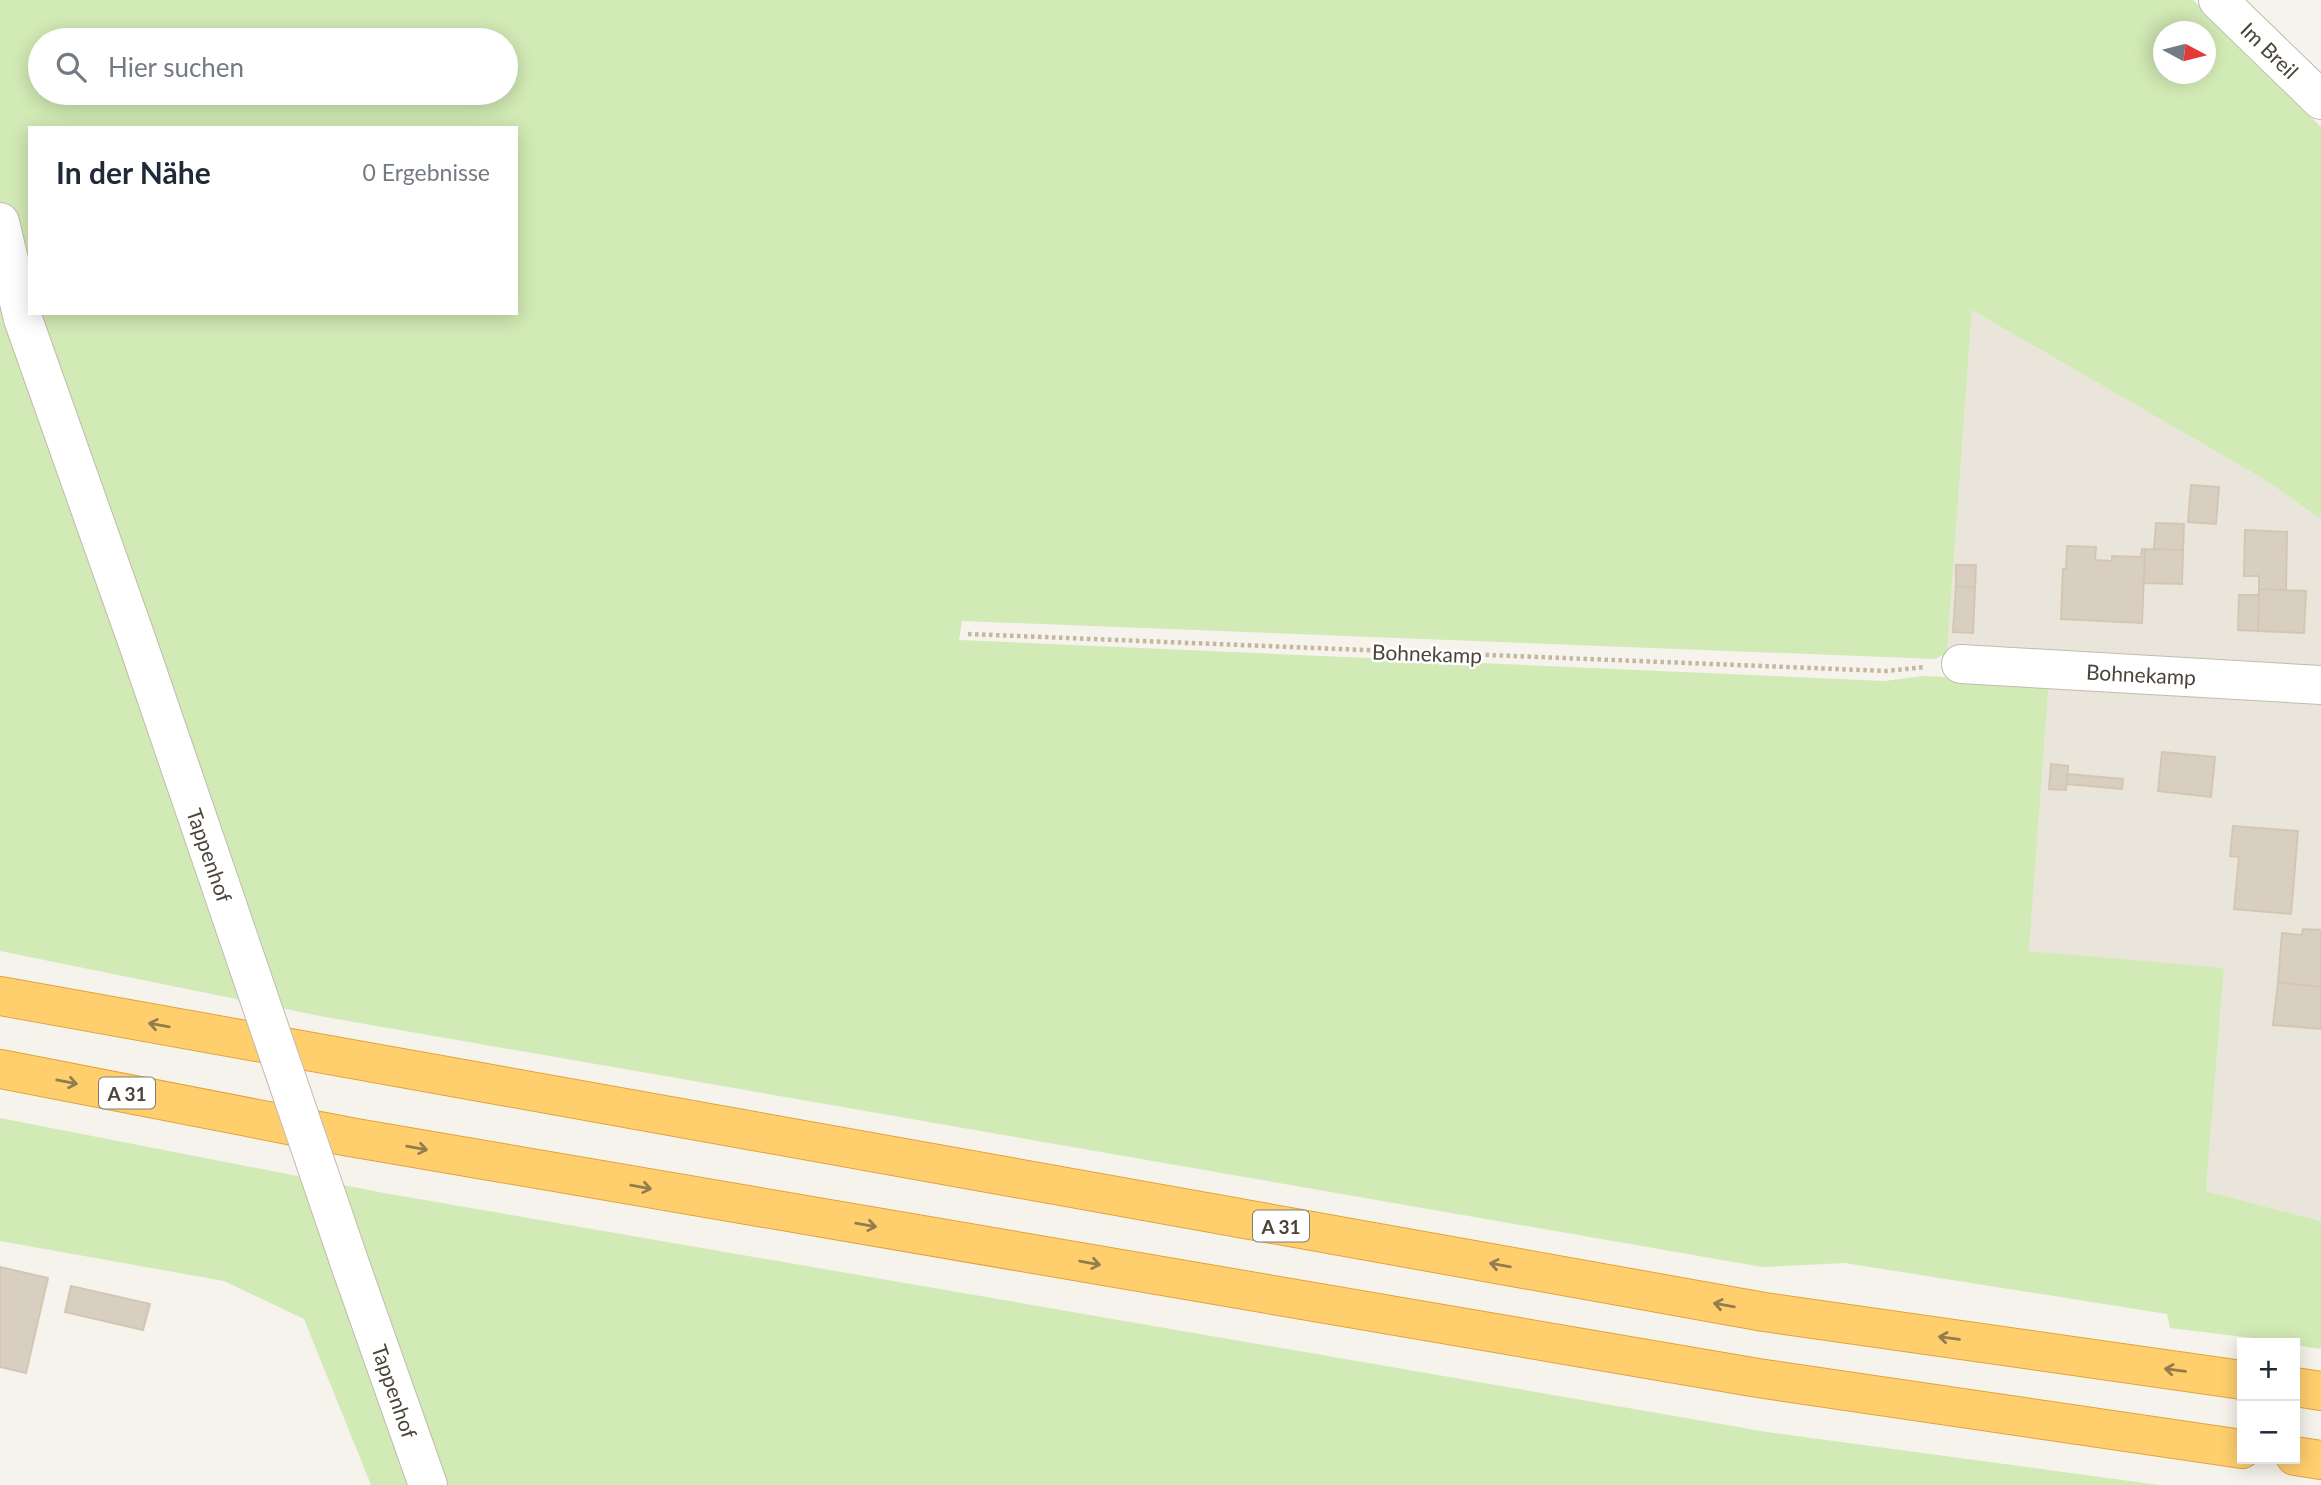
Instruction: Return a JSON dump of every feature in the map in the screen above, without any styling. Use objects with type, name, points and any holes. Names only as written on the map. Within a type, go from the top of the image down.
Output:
[{"type":"highway","name":"A 31","points":[[0,996],[1764,1312],[2237,1379]]},
{"type":"highway","name":"A 31","points":[[0,1069],[350,1137],[1758,1378],[2237,1448]]},
{"type":"highway","points":[[2300,1388],[2321,1391]]},
{"type":"highway","points":[[2300,1457],[2321,1460]]},
{"type":"street","name":"Im Breil","points":[[2218,0],[2321,100]]},
{"type":"street","name":"Tappenhof","points":[[0,222],[23,319],[428,1485]]},
{"type":"street","name":"Bohnekamp","points":[[1961,664],[2321,685]]},
{"type":"path","name":"Bohnekamp","points":[[968,634],[1886,671]]},
{"type":"shaded area","points":[[1972,310],[2262,478],[2321,519],[2321,674],[1947,653]]},
{"type":"shaded area","points":[[2049,681],[2321,693],[2321,1221],[2206,1191],[2224,969],[2029,951]]},
{"type":"green space","points":[[0,0],[2193,0],[2214,21],[2153,21],[2153,84],[2216,84],[2216,23],[2321,127],[2321,519],[2262,478],[1972,310],[1947,653],[1935,659],[962,621],[959,640],[1885,681],[1923,676],[2049,681],[2029,951],[2224,968],[2206,1191],[2321,1221],[2321,1349],[2300,1346],[2300,1338],[2253,1338],[2170,1328],[2167,1314],[1845,1263],[1762,1267],[325,1017],[0,951]]},
{"type":"green space","points":[[0,1118],[384,1193],[1767,1432],[2159,1485],[371,1485],[304,1319],[224,1281],[0,1241]]},
{"type":"building","points":[[2191,485],[2219,487],[2216,524],[2188,522]]},
{"type":"building","points":[[2156,523],[2184,524],[2183,550],[2154,549]]},
{"type":"building","points":[[2245,530],[2287,532],[2286,590],[2259,589],[2259,576],[2244,576]]},
{"type":"building","points":[[2067,546],[2096,547],[2095,560],[2112,561],[2112,556],[2141,557],[2142,549],[2145,549],[2142,623],[2061,619],[2063,569],[2066,569]]},
{"type":"building","points":[[2145,549],[2183,550],[2182,584],[2144,583]]},
{"type":"building","points":[[1956,565],[1976,565],[1975,588],[1956,586]]},
{"type":"building","points":[[1956,586],[1975,588],[1973,633],[1953,632]]},
{"type":"building","points":[[2259,589],[2306,591],[2304,633],[2258,631]]},
{"type":"building","points":[[2239,595],[2259,595],[2258,631],[2238,630]]},
{"type":"building","points":[[2162,752],[2215,757],[2211,797],[2158,791]]},
{"type":"building","points":[[2051,764],[2068,766],[2066,790],[2049,789]]},
{"type":"building","points":[[2067,774],[2123,779],[2122,789],[2067,784]]},
{"type":"building","points":[[2233,826],[2298,831],[2291,914],[2234,909],[2239,857],[2230,856]]},
{"type":"building","points":[[2303,929],[2321,930],[2321,987],[2278,982],[2282,933],[2302,935]]},
{"type":"building","points":[[2278,982],[2321,987],[2321,1029],[2273,1025]]},
{"type":"building","points":[[0,1267],[48,1278],[26,1373],[0,1367]]},
{"type":"building","points":[[71,1286],[150,1304],[143,1330],[65,1312]]}]
